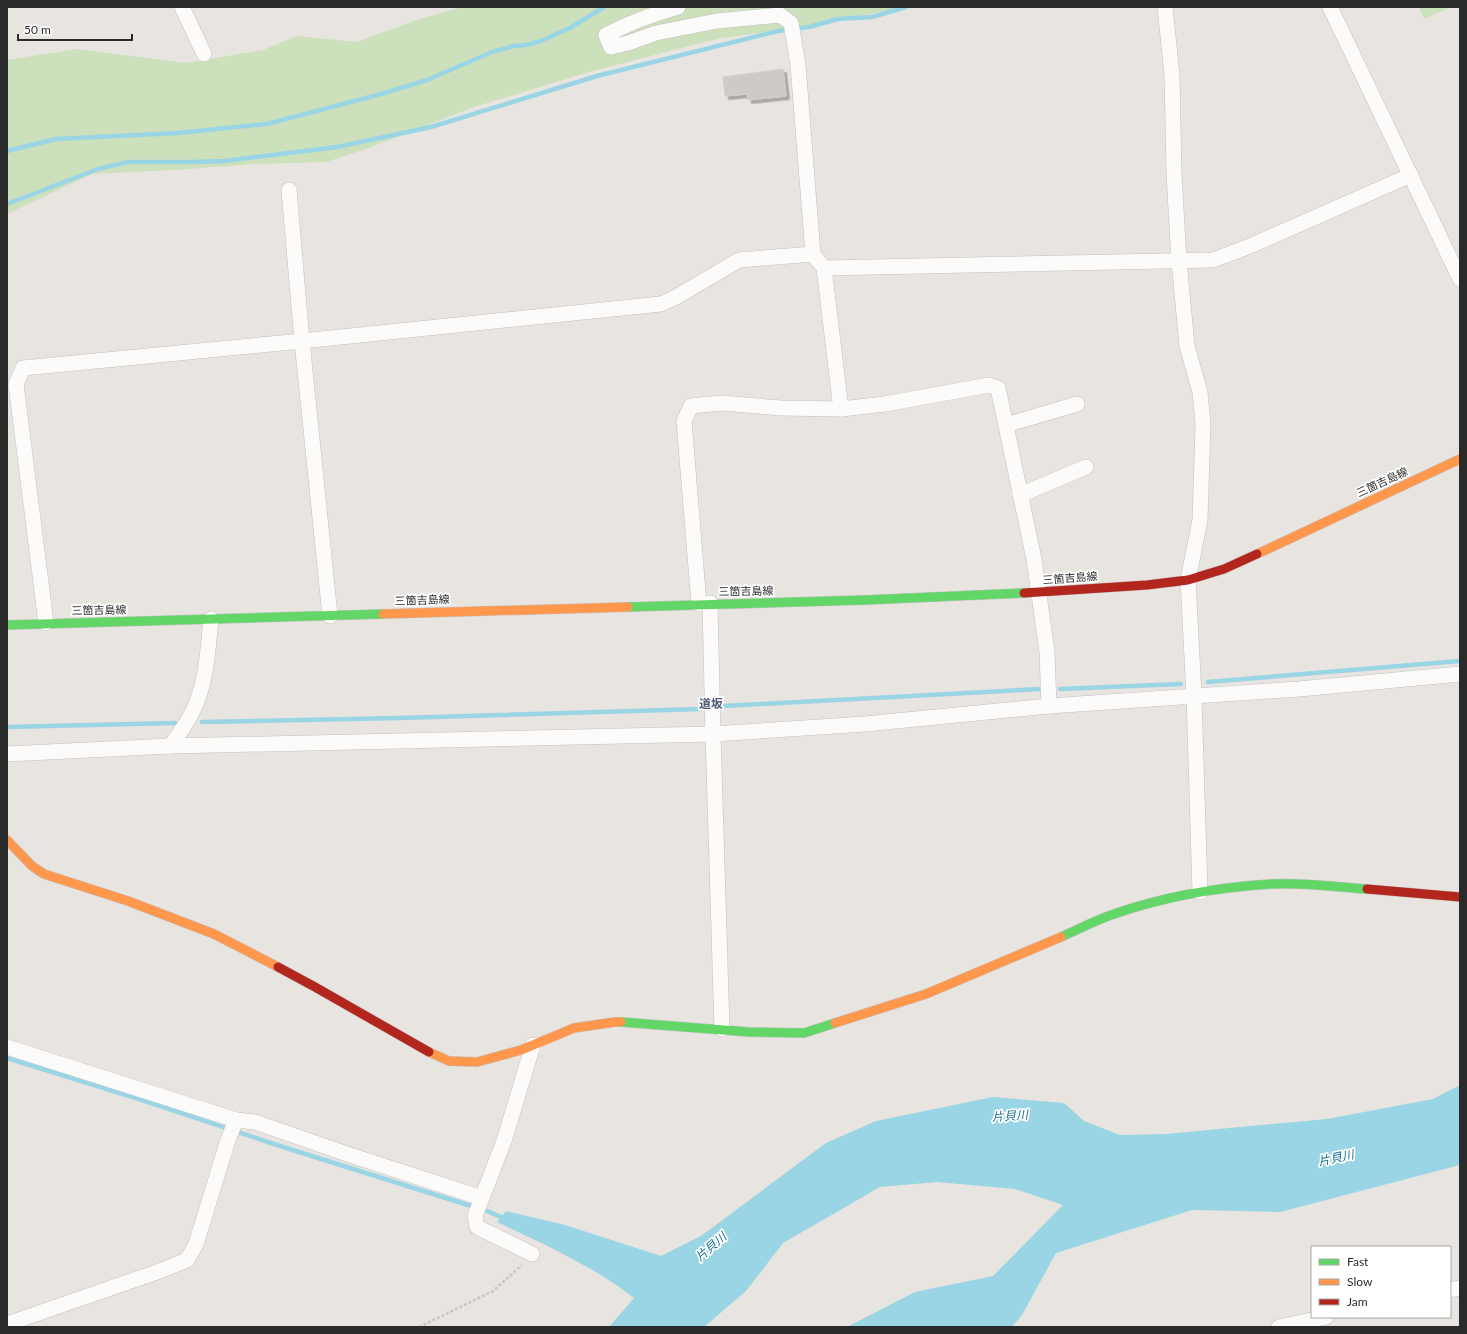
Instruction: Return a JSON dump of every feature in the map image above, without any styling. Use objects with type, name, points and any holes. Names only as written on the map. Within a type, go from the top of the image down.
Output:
[{"type":"street","points":[[182,7],[204,54]]},
{"type":"street","points":[[678,7],[654,14],[620,28],[606,36],[611,47],[628,43],[656,32],[717,21],[780,15],[791,23],[798,65],[813,254],[824,268],[841,409]]},
{"type":"street","points":[[1166,7],[1172,75],[1174,174],[1179,262],[1187,346],[1200,392],[1202,424],[1200,520],[1188,580],[1194,696],[1200,892]]},
{"type":"street","points":[[1330,7],[1460,279]]},
{"type":"street","points":[[824,268],[1179,262],[1213,260],[1250,246],[1410,175]]},
{"type":"street","points":[[289,190],[302,341],[330,616]]},
{"type":"street","points":[[46,623],[16,384],[23,368],[661,304],[676,297],[739,260],[813,254]]},
{"type":"street","points":[[722,1029],[712,697],[705,604],[684,422],[691,406],[721,403],[781,408],[841,409],[885,404],[989,385],[998,388],[1034,559],[1047,652],[1049,706]]},
{"type":"street","points":[[1006,426],[1077,404]]},
{"type":"street","name":"三箇吉島線","points":[[7,625],[865,600],[1039,592],[1147,585],[1188,580],[1224,569],[1460,459]]},
{"type":"street","points":[[1020,495],[1086,467]]},
{"type":"street","points":[[170,746],[184,728],[197,704],[204,676],[212,619]]},
{"type":"street","points":[[7,754],[170,746],[713,734],[865,724],[1049,706],[1299,689],[1460,674]]},
{"type":"street","points":[[7,840],[32,866],[44,874],[128,901],[214,934],[315,987],[420,1049],[449,1061],[477,1062],[520,1050],[574,1028],[615,1022],[749,1032],[804,1033],[926,994],[1114,914],[1156,901],[1200,892],[1273,884],[1328,886],[1460,897]]},
{"type":"street","points":[[532,1254],[477,1227],[475,1216],[504,1141],[533,1044]]},
{"type":"street","points":[[7,1047],[236,1121],[255,1122],[482,1199]]},
{"type":"street","points":[[7,1324],[157,1272],[186,1260],[196,1244],[228,1140],[236,1121]]},
{"type":"street","points":[[1279,1327],[1321,1318]]},
{"type":"path","points":[[419,1327],[493,1291],[513,1274],[532,1254]]},
{"type":"green space","points":[[463,7],[904,7],[809,27],[720,38],[589,72],[474,107],[366,149],[326,162],[253,164],[176,170],[92,174],[7,214],[7,60],[77,49],[185,63],[263,50],[297,36],[356,42],[420,19]]},
{"type":"green space","points":[[1419,7],[1451,7],[1424,19]]},
{"type":"water","name":"片貝川","points":[[1460,1085],[1460,1165],[1280,1212],[1192,1210],[1056,1253],[1022,1315],[1012,1327],[847,1327],[915,1292],[993,1276],[1063,1205],[1015,1189],[937,1182],[880,1187],[783,1243],[746,1291],[704,1327],[609,1327],[634,1298],[618,1286],[585,1266],[550,1247],[497,1222],[506,1211],[565,1225],[661,1256],[701,1236],[826,1143],[876,1121],[993,1097],[1064,1103],[1084,1121],[1120,1135],[1166,1134],[1327,1119],[1433,1099]]},
{"type":"building","points":[[783,69],[786,96],[748,100],[747,94],[725,96],[723,77]]},
{"type":"waterway","points":[[7,151],[56,139],[178,133],[267,124],[381,94],[427,80],[492,52],[538,42],[570,28],[604,7]]},
{"type":"waterway","points":[[7,204],[98,169],[128,162],[224,161],[337,147],[431,127],[597,76],[778,31],[809,27],[838,19],[872,17],[906,7]]},
{"type":"waterway","points":[[1208,682],[1460,661]]},
{"type":"waterway","points":[[1060,689],[1181,684]]},
{"type":"waterway","points":[[723,706],[1039,689]]},
{"type":"waterway","points":[[202,722],[700,709]]},
{"type":"waterway","points":[[7,727],[175,723]]},
{"type":"waterway","points":[[7,1058],[487,1211],[506,1219]]},
{"type":"traffic: fast","points":[[628,607],[865,600],[1024,593]]},
{"type":"traffic: fast","points":[[7,625],[383,614]]},
{"type":"traffic: fast","points":[[1061,937],[1101,919],[1133,908],[1213,890],[1253,885],[1284,884],[1308,884],[1367,889]]},
{"type":"traffic: fast","points":[[621,1022],[749,1032],[804,1033],[835,1023]]},
{"type":"traffic: slow","points":[[1257,554],[1460,459]]},
{"type":"traffic: slow","points":[[383,614],[628,607]]},
{"type":"traffic: slow","points":[[7,840],[32,866],[44,874],[128,901],[214,934],[278,967]]},
{"type":"traffic: slow","points":[[835,1023],[926,994],[1061,937]]},
{"type":"traffic: slow","points":[[429,1052],[449,1061],[477,1062],[521,1050],[574,1028],[621,1022]]},
{"type":"traffic: jam","points":[[1024,593],[1147,585],[1188,580],[1224,569],[1257,554]]},
{"type":"traffic: jam","points":[[1367,889],[1460,897]]},
{"type":"traffic: jam","points":[[278,967],[429,1052]]},
{"type":"district","name":"道坂","points":[[711,704]]}]
